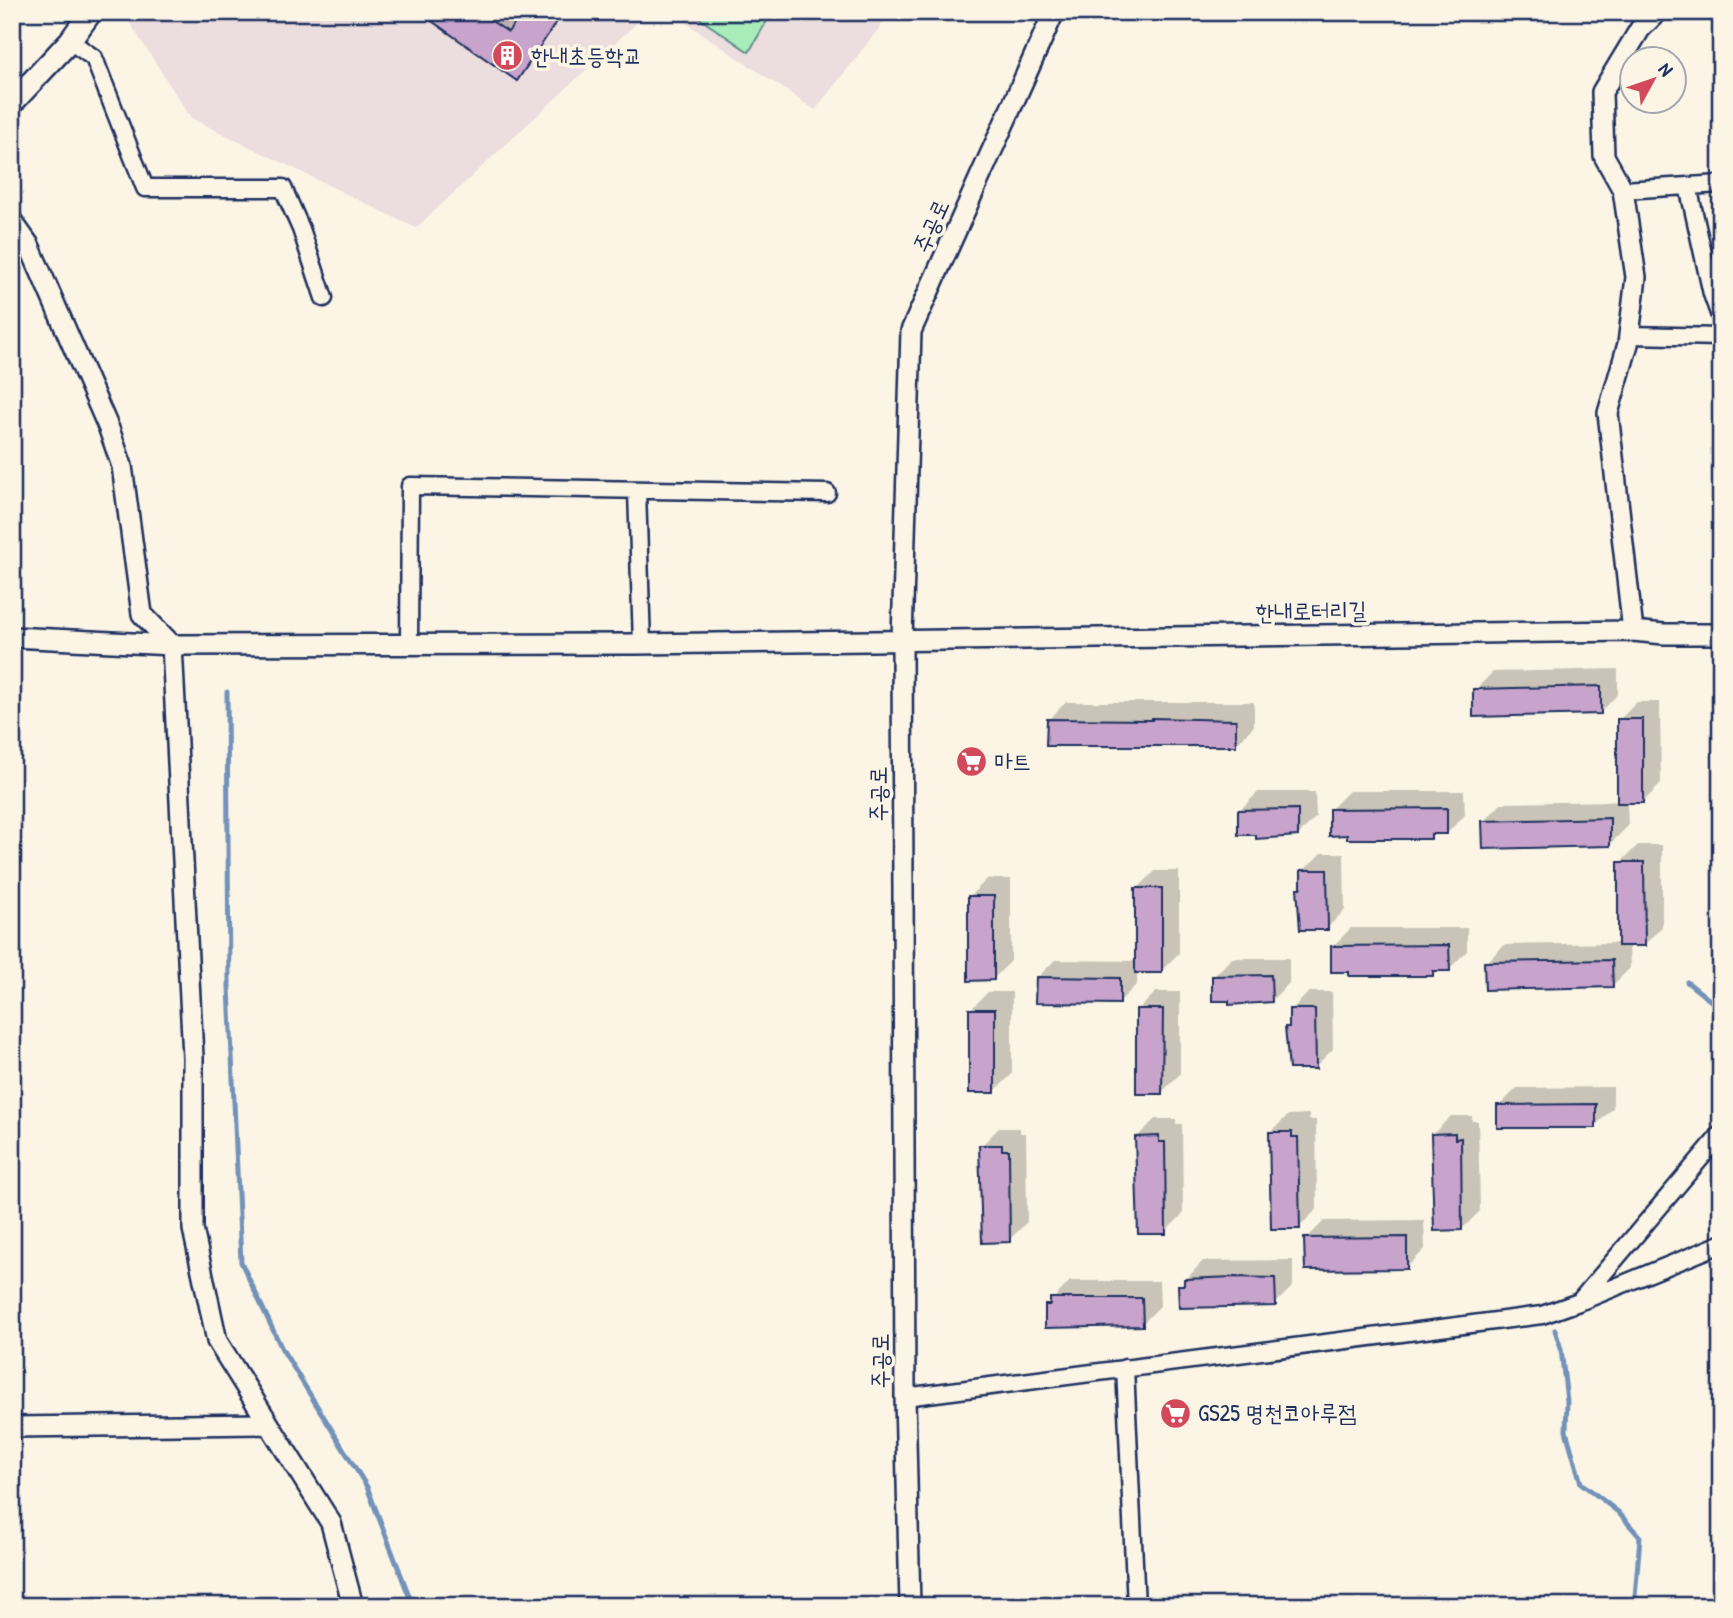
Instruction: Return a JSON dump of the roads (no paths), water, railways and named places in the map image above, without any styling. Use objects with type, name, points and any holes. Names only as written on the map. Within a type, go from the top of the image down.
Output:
[{"type":"main road","points":[[12,103],[69,41],[91,12]]},
{"type":"street","name":"주공로","points":[[910,1606],[905,1397],[902,639],[911,331],[1054,12]]},
{"type":"street","points":[[1633,631],[1608,413],[1629,335],[1636,277],[1623,190],[1604,156],[1602,92],[1640,29],[1657,12]]},
{"type":"street","points":[[69,41],[94,58],[145,188],[284,188],[324,298]]},
{"type":"street","points":[[1623,190],[1721,184]]},
{"type":"street","points":[[1688,186],[1712,295],[1721,319]]},
{"type":"street","points":[[12,221],[29,245],[109,429],[122,466],[142,614],[172,645],[193,1058],[193,1229],[217,1341],[266,1424],[331,1524],[353,1606]]},
{"type":"street","points":[[1629,335],[1721,337]]},
{"type":"street","points":[[409,645],[410,486],[827,493]]},
{"type":"street","points":[[637,491],[642,644]]},
{"type":"street","name":"한내로터리길","points":[[12,637],[172,645],[409,645],[1633,631],[1721,634]]},
{"type":"street","points":[[1579,1302],[1721,1134]]},
{"type":"street","points":[[905,1397],[1542,1315],[1721,1244]]},
{"type":"street","points":[[1125,1368],[1136,1606]]},
{"type":"street","points":[[12,1427],[266,1424]]},
{"type":"waterway","points":[[227,692],[229,987],[241,1262],[282,1349],[367,1487],[413,1606]]},
{"type":"waterway","points":[[1687,982],[1721,1009]]},
{"type":"waterway","points":[[1555,1330],[1561,1349],[1567,1401],[1566,1431],[1581,1483],[1618,1512],[1640,1537],[1635,1597],[1631,1606]]},
{"type":"place","name":"한내초등학교","points":[[508,56]]},
{"type":"place","name":"마트","points":[[971,761]]},
{"type":"place","name":"GS25 명천코아루점","points":[[1175,1413]]}]
